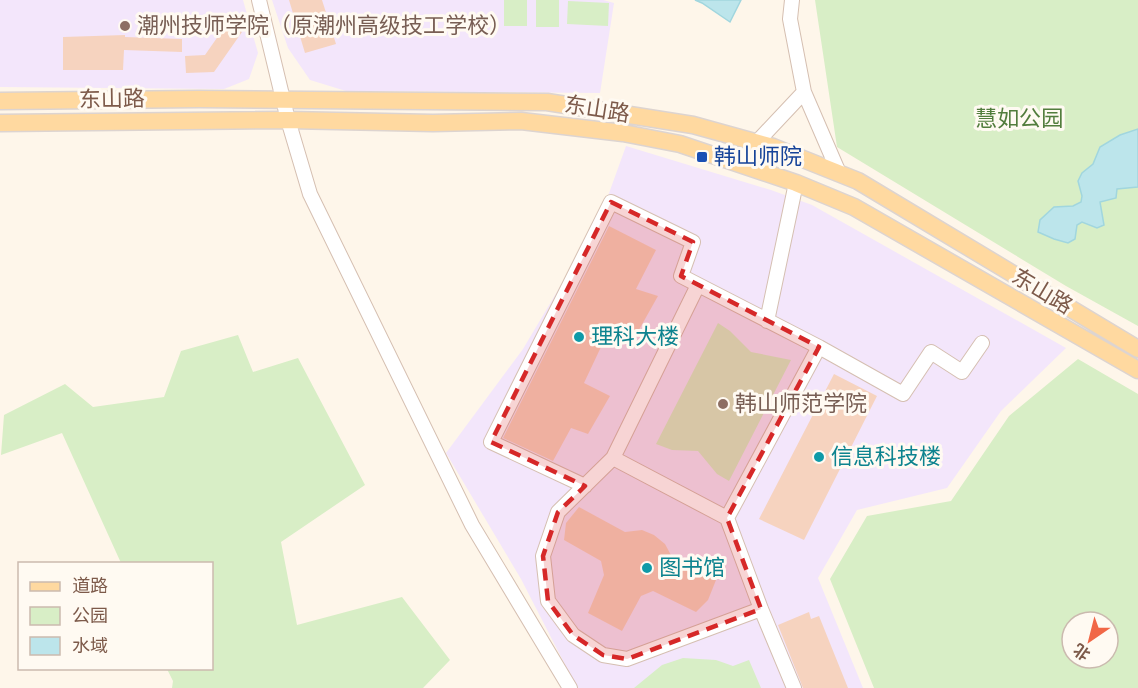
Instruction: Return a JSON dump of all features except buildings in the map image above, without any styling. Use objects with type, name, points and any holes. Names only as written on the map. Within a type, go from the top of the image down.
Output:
[{"type":"main road","name":"东山路","points":[[0,101],[547,102],[693,124],[756,142],[858,181],[1138,349]]},
{"type":"main road","name":"东山路","points":[[0,123],[288,120],[433,123],[521,121],[622,133],[680,144],[796,183],[854,207],[1138,370]]},
{"type":"street","points":[[259,0],[288,120],[310,194],[472,525],[570,688]]},
{"type":"street","points":[[792,0],[790,19],[804,92],[838,173]]},
{"type":"street","points":[[756,142],[804,92]]},
{"type":"street","points":[[767,321],[796,183]]},
{"type":"street","points":[[585,486],[491,442],[611,202],[693,242],[681,276],[819,347],[903,394],[931,352],[962,372],[982,343]]},
{"type":"street","points":[[698,285],[614,458],[558,512],[543,556],[548,601],[573,635],[603,655],[627,659],[761,609]]},
{"type":"street","points":[[728,518],[819,347]]},
{"type":"street","points":[[614,458],[728,518],[761,609],[794,688]]},
{"type":"highlighted area","points":[[611,202],[693,242],[681,276],[819,347],[727,518],[761,609],[627,659],[603,655],[573,635],[548,601],[543,556],[558,512],[585,486],[491,442]]},
{"type":"shaded area","name":"潮州技师学院（原潮州高级技工学校）","points":[[0,0],[243,0],[258,53],[249,79],[224,89],[0,87]]},
{"type":"shaded area","points":[[272,0],[603,0],[614,3],[600,93],[346,91],[310,80],[288,48]]},
{"type":"shaded area","name":"韩山师范学院","points":[[626,146],[771,190],[812,205],[1066,348],[1001,411],[947,488],[857,510],[818,578],[863,688],[577,688],[521,579],[446,453],[523,349],[599,221]]},
{"type":"green space","points":[[504,0],[527,0],[527,26],[504,26]]},
{"type":"green space","points":[[536,0],[559,0],[559,27],[536,27]]},
{"type":"green space","name":"慧如公园","points":[[815,0],[1138,0],[1138,326],[1066,286],[837,147]]},
{"type":"green space","points":[[568,1],[609,3],[608,26],[567,24]]},
{"type":"green space","points":[[718,323],[730,331],[751,352],[791,360],[729,481],[717,474],[698,451],[672,450],[656,444]]},
{"type":"green space","points":[[238,335],[253,372],[298,358],[365,485],[281,542],[297,625],[402,597],[450,660],[423,688],[172,688],[173,681],[168,670],[213,670],[213,562],[121,562],[62,433],[1,455],[4,415],[65,384],[93,407],[164,397],[181,351]]},
{"type":"green space","points":[[1078,359],[1138,394],[1138,688],[874,688],[830,579],[867,516],[951,501],[1009,416]]},
{"type":"green space","points":[[683,658],[716,660],[733,666],[749,660],[761,688],[634,688],[662,665]]},
{"type":"water","points":[[695,0],[741,0],[730,22]]},
{"type":"water","points":[[1138,129],[1138,187],[1117,189],[1116,198],[1100,202],[1104,225],[1097,228],[1082,222],[1077,225],[1075,239],[1068,243],[1038,232],[1040,220],[1054,207],[1073,206],[1081,202],[1082,196],[1078,181],[1082,173],[1093,164],[1100,147],[1120,135]]},
{"type":"place","name":"潮州技师学院（原潮州高级技工学校）","points":[[125,26]]},
{"type":"place","name":"韩山师院","points":[[702,157]]},
{"type":"place","name":"理科大楼","points":[[579,337]]},
{"type":"place","name":"韩山师范学院","points":[[723,404]]},
{"type":"place","name":"信息科技楼","points":[[819,457]]},
{"type":"place","name":"图书馆","points":[[647,568]]}]
